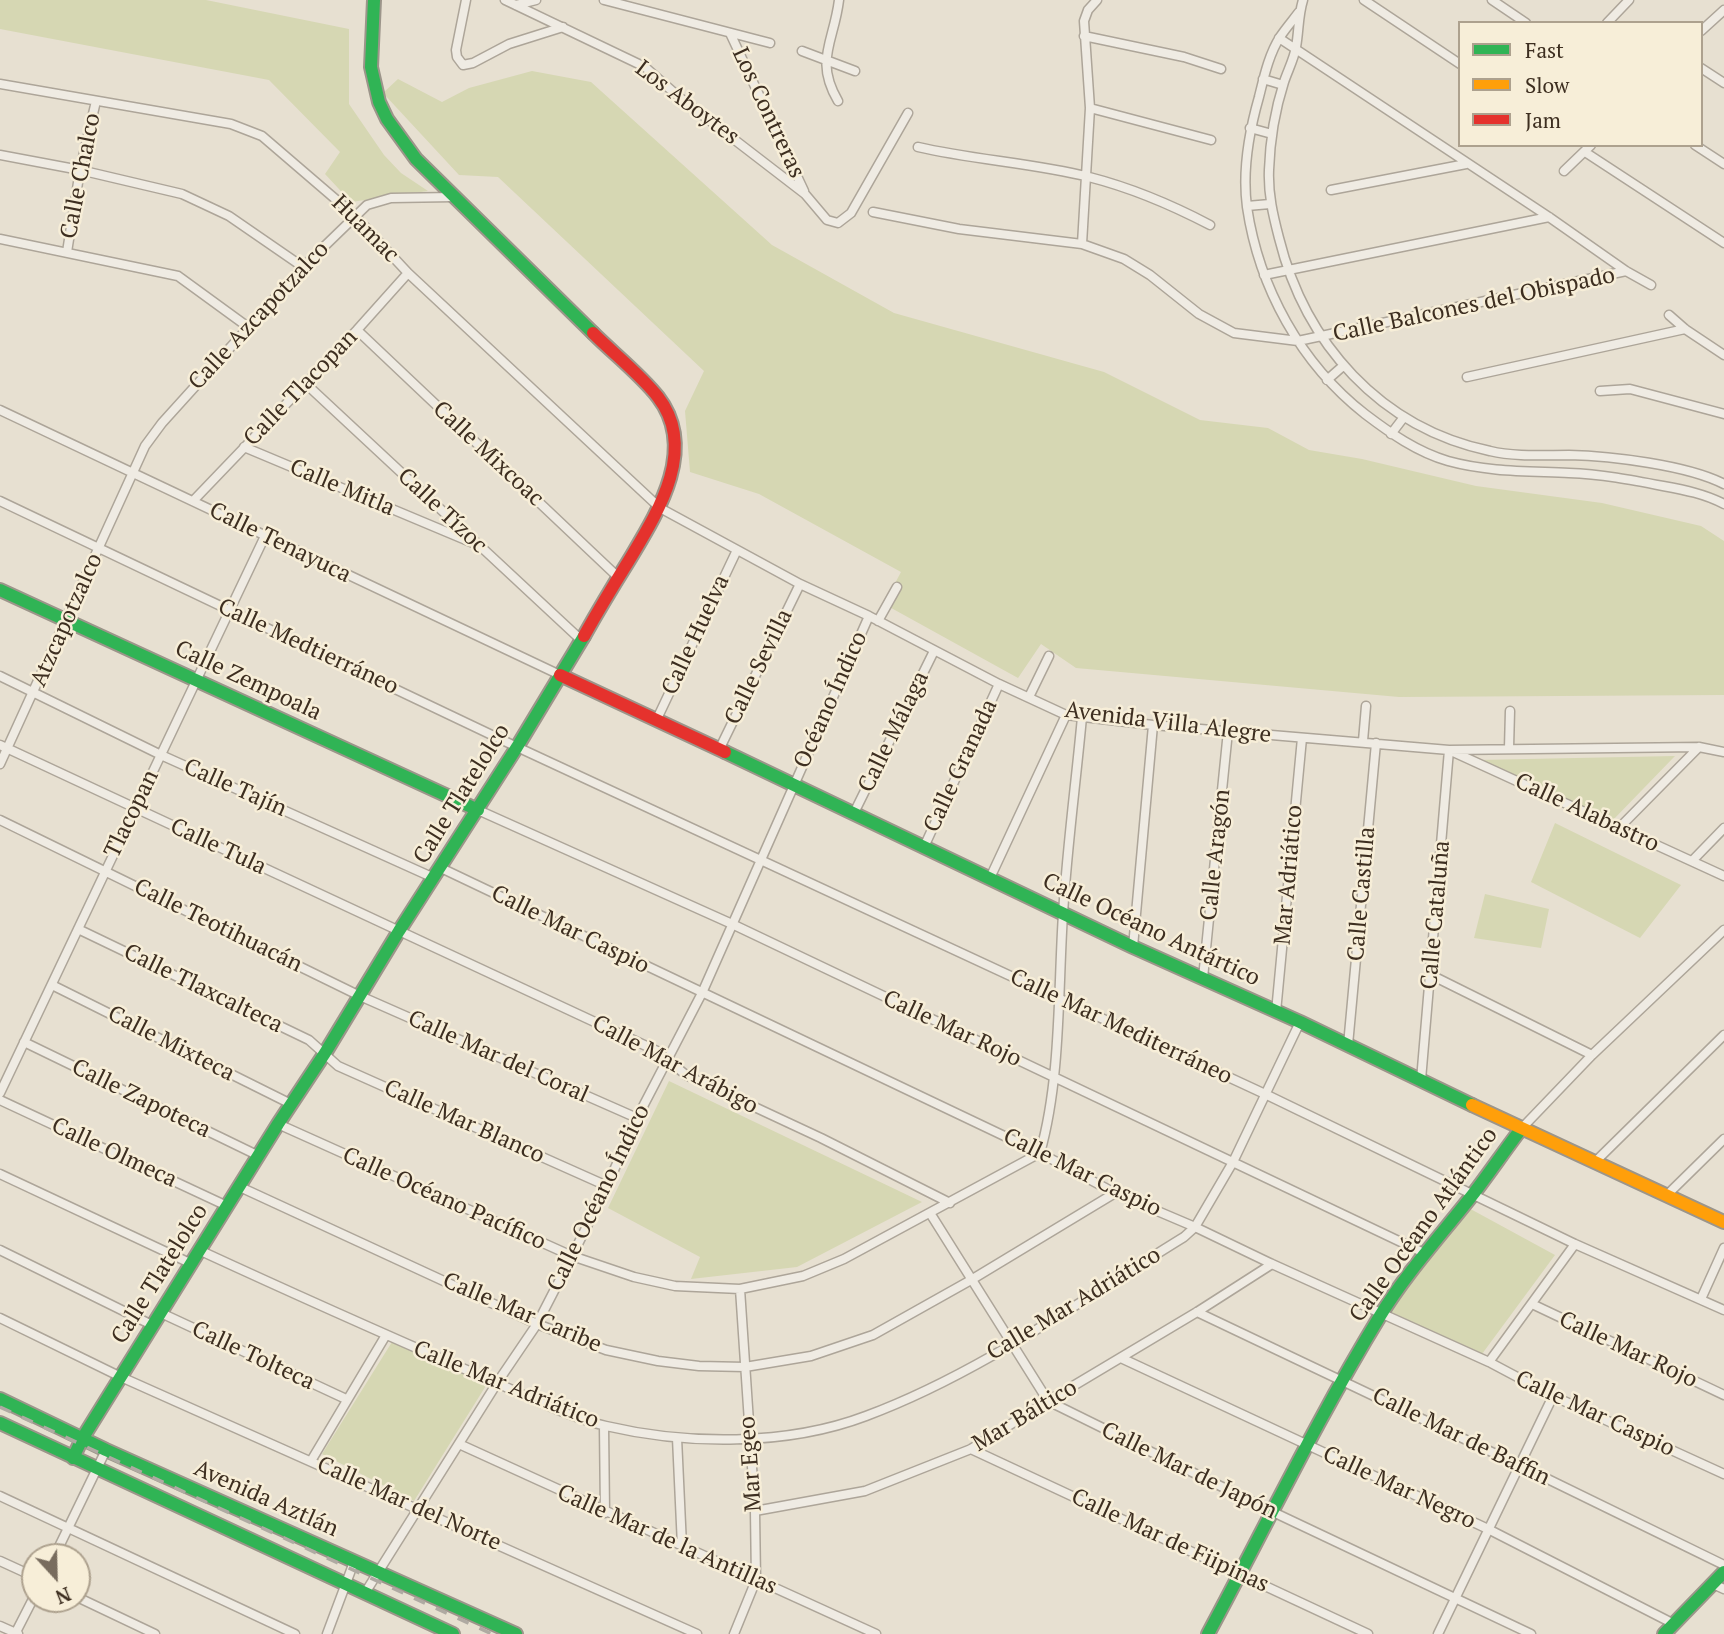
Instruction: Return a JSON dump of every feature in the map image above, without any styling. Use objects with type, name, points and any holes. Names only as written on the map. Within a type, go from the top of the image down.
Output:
[{"type":"street","name":"Calle Tlatelolco","points":[[73,1458],[82,1438],[278,1124],[517,747],[660,509],[674,472],[674,433],[659,398],[391,128],[376,98],[370,72],[374,0]]},
{"type":"street","points":[[466,0],[456,50],[463,65],[509,44],[564,27]]},
{"type":"street","name":"Los Aboytes","points":[[505,0],[645,67],[679,97],[805,194],[827,220],[833,223],[851,213],[908,113]]},
{"type":"street","points":[[516,5],[536,0]]},
{"type":"street","points":[[604,0],[770,43]]},
{"type":"street","points":[[838,101],[827,78],[825,58],[839,0]]},
{"type":"street","points":[[1082,244],[1090,108],[1084,20],[1097,0]]},
{"type":"street","points":[[1303,0],[1299,12],[1296,48],[1283,85],[1272,134],[1270,204],[1287,269],[1321,338],[1343,366],[1378,398],[1404,417],[1460,443],[1491,452],[1573,455],[1642,463],[1690,472],[1724,484]]},
{"type":"street","points":[[1364,0],[1458,63]]},
{"type":"street","points":[[1492,0],[1523,21]]},
{"type":"street","points":[[1609,21],[1624,1]]},
{"type":"street","points":[[1703,29],[1724,10]]},
{"type":"street","points":[[1299,12],[1279,38],[1250,128],[1247,206],[1264,275],[1277,304],[1298,341],[1327,380],[1391,434],[1446,460],[1486,470],[1601,475],[1696,492],[1724,504]]},
{"type":"street","name":"Los Contreras","points":[[730,33],[805,194]]},
{"type":"street","points":[[1084,36],[1184,57],[1221,69]]},
{"type":"street","points":[[1279,38],[1626,271],[1651,285]]},
{"type":"street","points":[[802,51],[855,71]]},
{"type":"street","points":[[1703,69],[1724,83]]},
{"type":"street","points":[[1264,79],[1283,85]]},
{"type":"street","name":"Huamac","points":[[0,84],[231,124],[262,136],[354,215],[408,273],[660,509]]},
{"type":"street","name":"Calle Chalco","points":[[67,252],[80,170],[96,101]]},
{"type":"street","points":[[1090,108],[1211,140]]},
{"type":"street","points":[[1250,128],[1272,134]]},
{"type":"street","points":[[918,147],[1086,176],[1165,201],[1210,225]]},
{"type":"street","points":[[1698,147],[1724,164]]},
{"type":"street","points":[[1564,171],[1588,149],[1724,243]]},
{"type":"street","points":[[0,155],[160,188],[202,202],[229,216],[303,267]]},
{"type":"street","points":[[1331,190],[1466,164]]},
{"type":"street","name":"Calle Azcapotzalco","points":[[133,475],[145,446],[162,423],[303,267],[354,215],[367,205],[390,198],[457,197]]},
{"type":"street","points":[[1247,206],[1270,204]]},
{"type":"street","name":"Calle Balcones del Obispado","points":[[873,212],[959,229],[1082,244],[1124,259],[1199,314],[1234,333],[1298,341],[1626,271]]},
{"type":"street","points":[[1264,275],[1549,217]]},
{"type":"street","points":[[0,239],[178,276],[248,327]]},
{"type":"street","name":"Calle Tlacopan","points":[[193,501],[408,273]]},
{"type":"street","points":[[1669,315],[1724,355]]},
{"type":"street","points":[[1466,377],[1685,329]]},
{"type":"street","name":"Calle Mixcoac","points":[[357,330],[619,578]]},
{"type":"street","points":[[1327,380],[1343,366]]},
{"type":"street","name":"Calle Tízoc","points":[[305,383],[580,639]]},
{"type":"street","points":[[1600,391],[1630,389],[1724,414]]},
{"type":"street","name":"Calle Tenayuca","points":[[0,410],[560,676]]},
{"type":"street","points":[[1391,434],[1404,417]]},
{"type":"street","name":"Calle Mitla","points":[[244,447],[479,545]]},
{"type":"street","points":[[1486,470],[1491,452]]},
{"type":"street","name":"Atzcapotzalco","points":[[0,764],[4,747],[34,692],[133,475]]},
{"type":"street","name":"Calle Medtierráneo","points":[[0,501],[517,747]]},
{"type":"street","name":"Avenida Villa Alegre","points":[[660,509],[800,584],[1066,715],[1153,726],[1449,750],[1699,747],[1724,752]]},
{"type":"street","name":"Tlacopan","points":[[0,1093],[265,536]]},
{"type":"street","name":"Calle Huelva","points":[[656,721],[737,550]]},
{"type":"street","name":"Calle Sevilla","points":[[719,750],[800,584]]},
{"type":"street","points":[[878,621],[897,587]]},
{"type":"street","name":"Calle Zempoala","points":[[0,590],[478,810]]},
{"type":"street","name":"Océano Índico","points":[[793,783],[869,616]]},
{"type":"street","name":"Calle Málaga","points":[[854,813],[934,651]]},
{"type":"street","points":[[1029,698],[1049,656]]},
{"type":"street","name":"Calle Tajín","points":[[0,676],[161,754],[437,874]]},
{"type":"street","name":"Calle Océano Antártico","points":[[560,676],[1724,1222]]},
{"type":"street","name":"Calle Granada","points":[[924,847],[999,684]]},
{"type":"street","points":[[1363,741],[1366,706]]},
{"type":"street","points":[[1508,748],[1510,710]]},
{"type":"street","points":[[990,878],[1066,715]]},
{"type":"street","points":[[1040,1153],[1049,1121],[1060,1000],[1063,913],[1082,717]]},
{"type":"street","points":[[1133,947],[1153,726]]},
{"type":"street","name":"Calle Aragón","points":[[1203,978],[1228,731]]},
{"type":"street","name":"Mar Adriático","points":[[1276,1012],[1302,738]]},
{"type":"street","name":"Calle Castilla","points":[[1348,1045],[1376,743]]},
{"type":"street","name":"Calle Tula","points":[[4,747],[399,931]]},
{"type":"street","name":"Calle Mar Mediterráneo","points":[[517,747],[1265,1094],[1575,1244],[1724,1310]]},
{"type":"street","points":[[1619,828],[1699,747]]},
{"type":"street","name":"Calle Alabastro","points":[[1449,750],[1724,876]]},
{"type":"street","name":"Calle Cataluña","points":[[1422,1080],[1449,750]]},
{"type":"street","name":"Calle Océano Índico","points":[[365,1592],[537,1324],[607,1186],[637,1118],[702,993],[793,783]]},
{"type":"street","name":"Calle Mar Rojo","points":[[478,810],[732,924],[1424,1253]]},
{"type":"street","name":"Calle Teotihuacán","points":[[0,820],[360,996]]},
{"type":"street","points":[[1692,862],[1724,828]]},
{"type":"street","name":"Calle Mar Caspio","points":[[437,874],[702,993],[1040,1153],[1115,1193],[1489,1362],[1553,1396],[1724,1474]]},
{"type":"street","name":"Calle Tlaxcalteca","points":[[78,929],[309,1040],[325,1053]]},
{"type":"street","name":"Calle Océano Atlántico","points":[[1208,1634],[1273,1512],[1305,1445],[1381,1314],[1424,1253],[1473,1194],[1521,1129],[1592,1055],[1724,930]]},
{"type":"street","name":"Calle Mar Arábigo","points":[[399,931],[657,1051],[686,1075],[821,1138],[950,1203]]},
{"type":"street","points":[[1431,975],[1592,1055]]},
{"type":"street","name":"Calle Mixteca","points":[[52,985],[291,1104]]},
{"type":"street","name":"Calle Mar del Coral","points":[[360,996],[637,1118]]},
{"type":"street","points":[[1195,1227],[1233,1162],[1300,1022]]},
{"type":"street","points":[[1596,1161],[1724,1035]]},
{"type":"street","name":"Calle Zapoteca","points":[[24,1042],[259,1156]]},
{"type":"street","name":"Calle Mar Blanco","points":[[325,1053],[338,1066],[607,1186]]},
{"type":"street","name":"Calle Olmeca","points":[[0,1100],[227,1206]]},
{"type":"street","name":"Calle Océano Pacífico","points":[[278,1124],[572,1256],[634,1278],[675,1286],[740,1289],[803,1276],[844,1259],[1040,1153]]},
{"type":"street","points":[[1668,1194],[1724,1139]]},
{"type":"street","points":[[0,1174],[192,1264]]},
{"type":"street","name":"Calle Mar Caribe","points":[[240,1187],[537,1324],[606,1350],[658,1361],[699,1366],[745,1367],[811,1356],[844,1347],[913,1314],[1115,1193]]},
{"type":"street","points":[[930,1213],[1048,1401]]},
{"type":"street","name":"Calle Mar Adriático","points":[[201,1251],[386,1335],[604,1426],[677,1438],[749,1440],[863,1418],[933,1387],[1012,1343],[1184,1237],[1195,1227]]},
{"type":"street","points":[[1489,1362],[1575,1244]]},
{"type":"street","points":[[1701,1299],[1724,1248]]},
{"type":"street","points":[[0,1250],[154,1326]]},
{"type":"street","name":"Mar Báltico","points":[[755,1511],[865,1491],[971,1449],[1272,1264]]},
{"type":"street","name":"Mar Egeo","points":[[734,1634],[756,1580],[755,1511],[740,1289]]},
{"type":"street","name":"Calle Mar Rojo","points":[[1532,1304],[1724,1395]]},
{"type":"street","name":"Calle Mar de Baffin","points":[[1197,1312],[1724,1566]]},
{"type":"street","name":"Calle Tolteca","points":[[161,1313],[346,1399]]},
{"type":"street","name":"Calle Mar del Norte","points":[[0,1318],[121,1377],[697,1634]]},
{"type":"street","points":[[311,1461],[386,1335]]},
{"type":"street","name":"Calle Mar Negro","points":[[1121,1358],[1488,1529],[1674,1624]]},
{"type":"street","points":[[1438,1634],[1454,1596],[1553,1396]]},
{"type":"street","name":"Avenida Aztlán","points":[[0,1399],[106,1450],[516,1634]]},
{"type":"street","name":"Calle Mar de Japón","points":[[1048,1401],[1273,1512],[1531,1634]]},
{"type":"street","name":"Avenida Aztlán","points":[[0,1423],[453,1634]]},
{"type":"street","points":[[604,1426],[605,1513]]},
{"type":"street","points":[[677,1438],[682,1546]]},
{"type":"street","name":"Calle Mar de la Antillas","points":[[458,1444],[876,1634]]},
{"type":"street","name":"Calle Mar de Fiipinas","points":[[971,1449],[1368,1634]]},
{"type":"street","points":[[61,1543],[106,1450]]},
{"type":"street","points":[[0,1496],[295,1634]]},
{"type":"street","points":[[0,1561],[21,1571]]},
{"type":"street","points":[[327,1634],[354,1562]]},
{"type":"street","points":[[1664,1634],[1718,1587],[1724,1572]]},
{"type":"street","points":[[91,1604],[155,1634]]},
{"type":"street","points":[[0,1626],[16,1634],[26,1613]]},
{"type":"green space","points":[[0,0],[206,0],[349,29],[349,104],[384,155],[401,173],[428,191],[351,202],[325,174],[340,152],[269,80],[0,29]]},
{"type":"green space","points":[[532,71],[591,82],[772,245],[894,313],[1104,372],[1200,420],[1268,428],[1309,450],[1362,459],[1476,486],[1602,503],[1701,526],[1724,541],[1724,695],[1399,697],[1076,668],[1041,644],[1018,678],[884,604],[901,572],[759,494],[690,472],[685,411],[704,371],[498,177],[459,175],[383,93],[398,79],[442,102],[469,88]]},
{"type":"green space","points":[[1675,756],[1612,821],[1477,760]]},
{"type":"green space","points":[[1555,823],[1681,885],[1640,938],[1531,882]]},
{"type":"green space","points":[[1485,894],[1549,909],[1541,948],[1474,938]]},
{"type":"green space","points":[[669,1081],[922,1202],[797,1267],[691,1279],[700,1257],[608,1208]]},
{"type":"green space","points":[[1465,1206],[1555,1255],[1482,1354],[1388,1313]]},
{"type":"green space","points":[[392,1342],[487,1384],[414,1501],[322,1454]]},
{"type":"railway","points":[[0,1407],[492,1634]]},
{"type":"traffic: fast","points":[[374,0],[371,67],[379,102],[387,119],[416,159],[593,333]]},
{"type":"traffic: fast","points":[[0,590],[478,810]]},
{"type":"traffic: fast","points":[[73,1458],[82,1439],[584,636]]},
{"type":"traffic: fast","points":[[725,752],[1472,1105]]},
{"type":"traffic: fast","points":[[1208,1634],[1313,1434],[1380,1316],[1521,1129]]},
{"type":"traffic: fast","points":[[0,1399],[106,1450],[516,1634]]},
{"type":"traffic: fast","points":[[0,1423],[453,1634]]},
{"type":"traffic: fast","points":[[1664,1634],[1724,1572]]},
{"type":"traffic: slow","points":[[1472,1105],[1724,1222]]},
{"type":"traffic: jam","points":[[584,636],[661,503],[674,460],[675,439],[670,417],[658,397],[593,333]]},
{"type":"traffic: jam","points":[[560,675],[725,752]]}]
